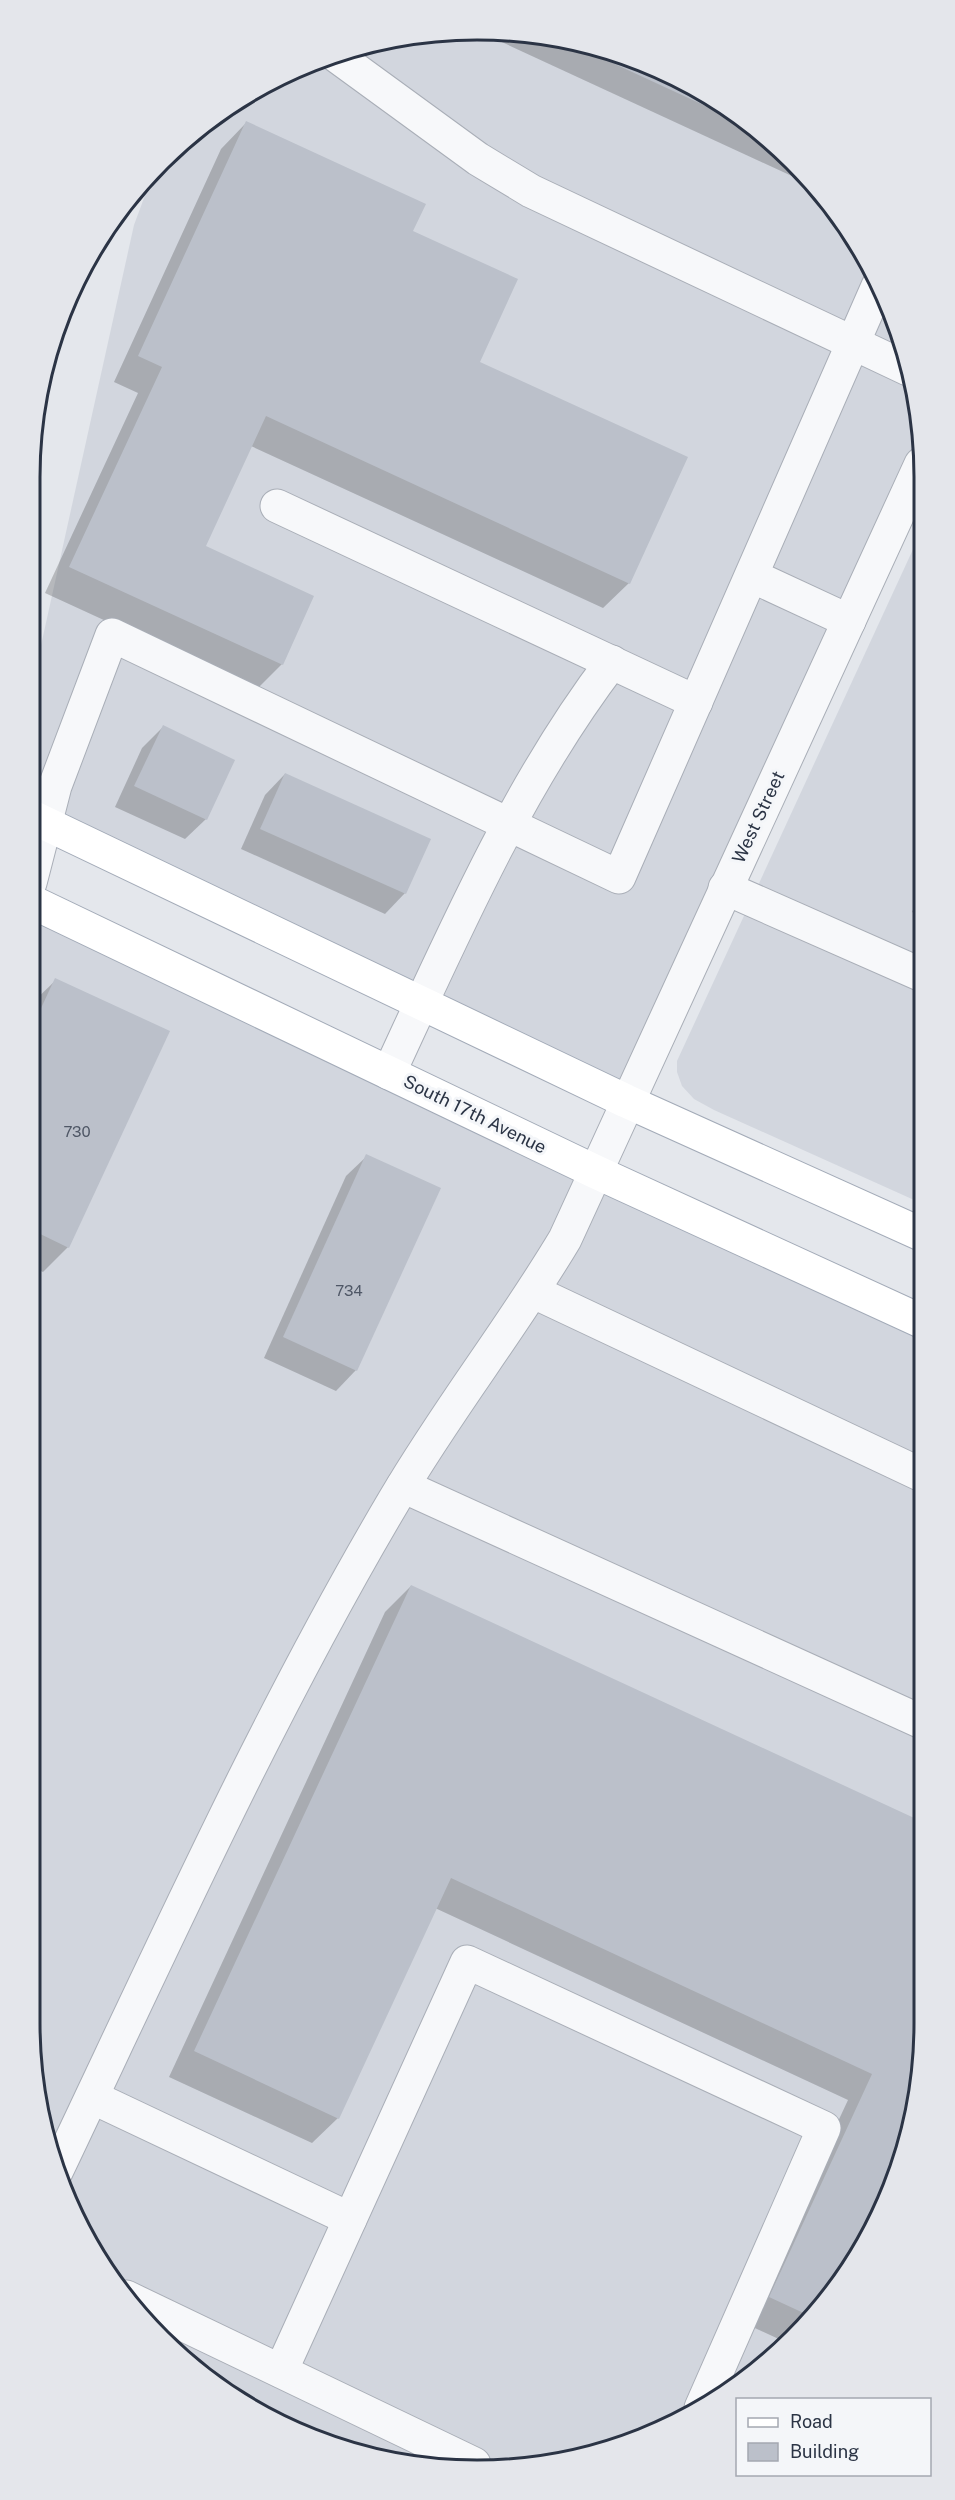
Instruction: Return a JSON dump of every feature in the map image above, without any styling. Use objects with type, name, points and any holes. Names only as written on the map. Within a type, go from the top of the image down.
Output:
[{"type":"main road","points":[[40,821],[626,1101],[914,1231]]},
{"type":"main road","name":"South 17th Avenue","points":[[40,906],[596,1172],[914,1318]]},
{"type":"street","points":[[344,62],[478,159],[531,191],[900,365]]},
{"type":"street","points":[[40,816],[55,786],[112,635],[619,877],[874,295]]},
{"type":"street","name":"West Street","points":[[62,2158],[259,1749],[403,1486],[534,1292],[565,1239],[626,1101],[914,479]]},
{"type":"street","points":[[278,506],[696,702]]},
{"type":"street","points":[[752,576],[849,621]]},
{"type":"street","points":[[389,1073],[421,1003],[510,824],[571,716],[612,662]]},
{"type":"street","points":[[725,888],[914,971]]},
{"type":"street","points":[[534,1292],[914,1471]]},
{"type":"street","points":[[403,1486],[914,1717]]},
{"type":"street","points":[[281,2371],[467,1962],[824,2128],[707,2394]]},
{"type":"street","points":[[92,2097],[350,2219]]},
{"type":"street","points":[[145,2306],[465,2460]]},
{"type":"shaded area","points":[[449,41],[506,41],[591,55],[645,74],[696,99],[744,131],[787,168],[824,211],[856,259],[881,310],[900,364],[911,420],[914,478],[626,1101],[40,821],[40,650],[134,225],[146,193],[168,168],[211,131],[235,114],[284,86],[337,64],[392,49]]},
{"type":"shaded area","points":[[914,547],[914,1200],[694,1099],[682,1086],[677,1072],[677,1061]]},
{"type":"shaded area","points":[[40,906],[914,1318],[913,2056],[846,2258],[806,2311],[787,2332],[744,2369],[696,2401],[645,2426],[591,2445],[506,2459],[449,2459],[392,2451],[337,2436],[310,2426],[259,2401],[211,2369],[168,2332],[131,2289],[99,2241],[74,2190],[55,2136],[41,2051]]},
{"type":"building","points":[[606,60],[671,86],[711,109]]},
{"type":"building","points":[[246,121],[426,204],[413,231],[518,279],[480,362],[688,457],[630,584],[266,416],[206,546],[314,596],[283,665],[69,567],[162,367],[138,356]]},
{"type":"building","points":[[163,725],[235,760],[207,820],[134,786]]},
{"type":"building","points":[[285,773],[431,839],[406,894],[260,829]]},
{"type":"building","points":[[55,978],[170,1031],[69,1248],[40,1234],[40,1010]]},
{"type":"building","points":[[366,1154],[441,1188],[357,1371],[283,1337]]},
{"type":"building","points":[[411,1585],[914,1818],[914,2051],[900,2136],[881,2190],[856,2241],[824,2289],[804,2313],[769,2297],[872,2074],[451,1878],[339,2119],[194,2051]]}]
